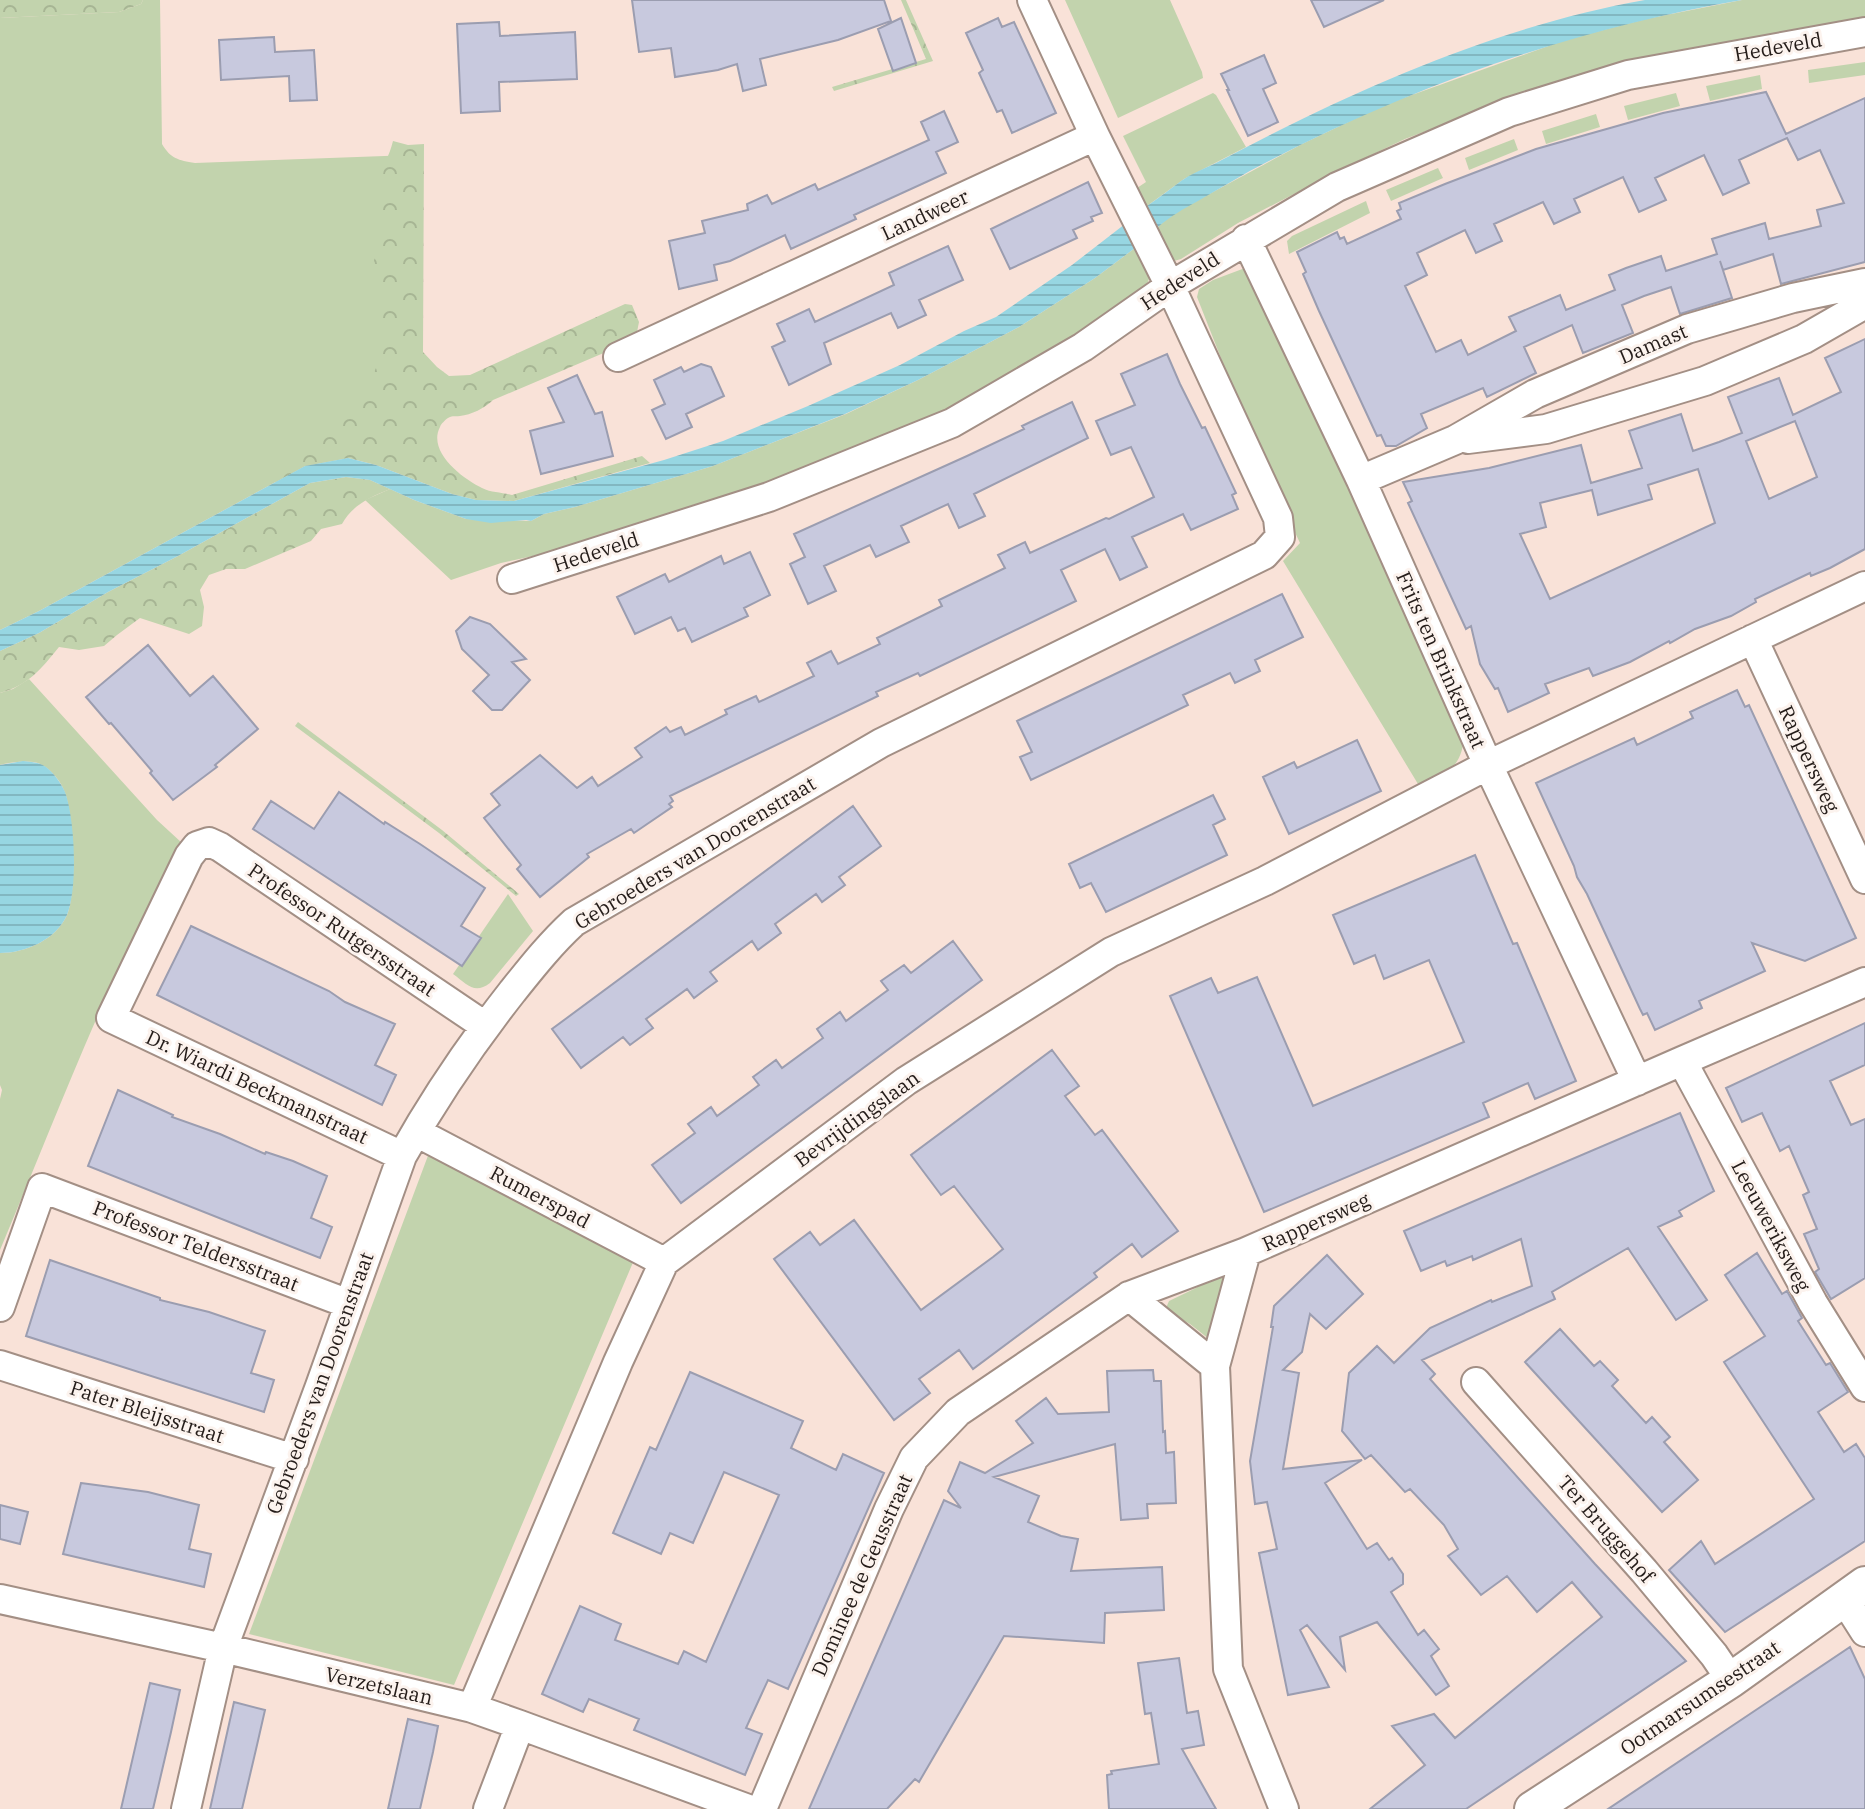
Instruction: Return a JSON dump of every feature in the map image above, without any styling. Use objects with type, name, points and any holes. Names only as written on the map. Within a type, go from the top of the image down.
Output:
[{"type":"street","points":[[1032,0],[1170,286]]},
{"type":"street","name":"Hedeveld","points":[[512,579],[769,497],[952,423],[1083,347],[1170,286],[1337,187],[1509,112],[1628,75],[1865,32]]},
{"type":"street","name":"Landweer","points":[[618,357],[1095,136]]},
{"type":"street","name":"Frits ten Brinkstraat","points":[[1246,239],[1361,480],[1488,765],[1637,1081]]},
{"type":"street","name":"Damast","points":[[1361,480],[1455,440],[1535,394],[1687,329],[1793,298],[1865,283]]},
{"type":"street","name":"Gebroeders van Doorenstraat","points":[[186,1809],[223,1648],[409,1144],[485,1026],[552,942],[574,922],[881,743],[1264,555],[1280,537],[1278,518],[1170,286]]},
{"type":"street","name":"Damast","points":[[1455,440],[1546,429],[1705,381],[1804,339],[1865,304]]},
{"type":"street","points":[[1488,765],[1865,586]]},
{"type":"street","name":"Rappersweg","points":[[1753,639],[1865,879]]},
{"type":"street","name":"Bevrijdingslaan","points":[[472,1708],[612,1376],[664,1262],[906,1081],[1111,952],[1265,881],[1488,765]]},
{"type":"street","name":"Professor Rutgersstraat","points":[[111,1018],[189,856],[197,846],[209,842],[485,1026]]},
{"type":"street","name":"Rappersweg","points":[[1284,1809],[1228,1669],[1215,1366],[1246,1252],[1865,982]]},
{"type":"street","name":"Dr. Wiardi Beckmanstraat","points":[[111,1018],[409,1144]]},
{"type":"street","name":"Leeuweriksweg","points":[[1682,1061],[1813,1303],[1865,1387]]},
{"type":"street","name":"Rumerspad","points":[[409,1144],[664,1262]]},
{"type":"street","name":"Professor Teldersstraat","points":[[0,1307],[42,1188],[349,1304]]},
{"type":"street","name":"Dominee de Geusstraat","points":[[762,1809],[889,1509],[914,1458],[958,1412],[1129,1296],[1246,1252]]},
{"type":"street","points":[[1129,1296],[1215,1366]]},
{"type":"street","name":"Pater Bleijsstraat","points":[[0,1365],[294,1459]]},
{"type":"street","name":"Ter Bruggehof","points":[[1476,1382],[1644,1571],[1731,1680]]},
{"type":"street","points":[[1855,1592],[1865,1632]]},
{"type":"street","name":"Ootmarsumsestraat","points":[[1532,1809],[1731,1680],[1855,1592]]},
{"type":"street","name":"Verzetslaan","points":[[0,1599],[223,1648],[472,1708],[748,1809]]},
{"type":"street","points":[[488,1809],[520,1725]]},
{"type":"green space","points":[[0,0],[143,0],[141,4],[119,12],[0,18]]},
{"type":"green space","points":[[143,0],[160,0],[162,144],[176,158],[195,163],[412,155],[392,384],[348,458],[305,466],[0,630],[0,18],[119,12],[141,4]]},
{"type":"green space","points":[[901,0],[906,0],[933,61],[834,91],[832,87],[926,59]]},
{"type":"green space","points":[[1065,0],[1170,0],[1203,78],[1118,118]]},
{"type":"green space","points":[[1742,0],[1865,0],[1865,22],[1760,36],[1662,56],[1471,114],[1405,139],[1344,168],[1238,223],[1181,259],[1174,261],[1163,246],[1158,227],[1172,214],[1302,144],[1384,105],[1568,39],[1646,19]]},
{"type":"green space","points":[[1865,62],[1865,75],[1809,83],[1808,70]]},
{"type":"green space","points":[[1760,75],[1762,89],[1710,101],[1706,86]]},
{"type":"green space","points":[[1213,93],[1246,147],[1184,179],[1147,206],[1137,188],[1146,182],[1123,136]]},
{"type":"green space","points":[[1676,93],[1680,106],[1628,120],[1624,106]]},
{"type":"green space","points":[[1596,114],[1600,127],[1546,144],[1542,131]]},
{"type":"green space","points":[[1514,139],[1518,150],[1469,170],[1465,158]]},
{"type":"green space","points":[[393,141],[408,145],[424,144],[423,352],[449,376],[470,375],[625,304],[632,305],[639,322],[637,332],[606,352],[493,400],[473,413],[447,419],[437,436],[438,446],[449,464],[482,488],[512,495],[642,456],[650,463],[514,501],[476,500],[452,494],[376,465],[348,458],[305,466],[276,482],[273,479],[272,471],[279,463],[306,448],[325,422],[371,393],[370,381],[383,347],[382,326],[376,307],[382,292],[374,261],[379,237],[377,211],[390,194],[383,172]]},
{"type":"green space","points":[[1438,168],[1443,178],[1391,201],[1386,190]]},
{"type":"green space","points":[[1366,201],[1370,213],[1289,254],[1287,241],[1292,236]]},
{"type":"green space","points":[[1135,248],[1150,275],[1148,282],[1133,296],[1051,351],[972,396],[827,464],[600,541],[501,563],[451,580],[365,500],[390,489],[466,519],[531,521],[544,514],[713,466],[846,414],[918,380],[1019,327]]},
{"type":"green space","points":[[1245,268],[1464,734],[1457,762],[1445,773],[1428,781],[1418,784],[1283,561],[1300,543],[1278,496],[1281,489],[1228,376],[1197,297],[1199,289],[1213,280]]},
{"type":"green space","points":[[346,477],[370,480],[390,489],[357,507],[342,524],[321,529],[311,541],[245,569],[226,569],[209,575],[200,590],[204,607],[202,626],[189,634],[140,618],[104,646],[79,650],[59,647],[27,681],[0,693],[0,651],[39,633],[108,592],[310,483]]},
{"type":"green space","points":[[29,679],[157,820],[182,843],[108,992],[0,1250],[0,953],[29,948],[48,938],[62,924],[70,904],[73,872],[71,819],[59,781],[38,763],[0,765],[0,693]]},
{"type":"green space","points":[[298,722],[442,830],[519,894],[516,896],[439,833],[295,726]]},
{"type":"green space","points":[[508,894],[533,931],[490,983],[479,988],[471,987],[453,974]]},
{"type":"green space","points":[[429,1153],[634,1260],[454,1685],[249,1634]]},
{"type":"green space","points":[[1222,1271],[1231,1276],[1209,1339],[1166,1308],[1169,1301]]},
{"type":"water","points":[[1645,0],[1742,0],[1619,26],[1558,43],[1439,84],[1380,108],[1267,162],[1158,227],[1147,206],[1193,174],[1332,105],[1418,67],[1554,21]]},
{"type":"water","points":[[1125,224],[1135,248],[1019,327],[845,414],[713,466],[544,514],[531,521],[491,523],[466,519],[370,480],[346,477],[310,483],[108,592],[39,633],[0,651],[0,630],[305,466],[348,458],[376,465],[452,494],[476,500],[514,501],[664,460],[723,441],[808,406],[996,317]]},
{"type":"water","points":[[23,761],[46,767],[65,792],[73,836],[73,888],[67,915],[48,938],[29,948],[0,953],[0,765]]},
{"type":"building","points":[[632,0],[884,0],[891,21],[838,40],[760,59],[766,85],[743,91],[737,64],[675,77],[671,48],[639,52]]},
{"type":"building","points":[[1311,0],[1384,0],[1324,27]]},
{"type":"building","points":[[901,18],[916,63],[893,71],[878,29]]},
{"type":"building","points":[[998,18],[1002,27],[1014,22],[1056,113],[1012,133],[1002,110],[997,112],[979,73],[983,70],[966,33]]},
{"type":"building","points":[[499,22],[500,36],[575,32],[577,79],[499,82],[500,111],[461,113],[457,24]]},
{"type":"building","points":[[274,37],[275,52],[314,50],[317,100],[290,101],[289,76],[221,80],[219,40]]},
{"type":"building","points":[[1264,55],[1276,83],[1263,89],[1278,122],[1248,136],[1221,74]]},
{"type":"building","points":[[1766,92],[1786,134],[1865,98],[1865,262],[1781,284],[1773,254],[1723,270],[1720,261],[1732,298],[1680,314],[1671,287],[1644,296],[1622,305],[1633,333],[1583,353],[1572,325],[1524,347],[1536,373],[1487,397],[1483,388],[1421,414],[1427,428],[1396,446],[1386,446],[1381,435],[1377,436],[1319,311],[1297,252],[1337,232],[1347,244],[1401,219],[1397,211],[1401,209],[1399,203],[1536,149],[1663,113]],"holes":[[[1787,138],[1798,160],[1820,150],[1844,203],[1817,210],[1821,226],[1769,239],[1765,223],[1712,239],[1717,254],[1666,271],[1661,256],[1626,268],[1609,275],[1615,290],[1566,310],[1560,295],[1509,317],[1516,331],[1468,355],[1461,340],[1436,352],[1405,286],[1427,275],[1417,253],[1465,230],[1476,253],[1502,241],[1494,224],[1543,202],[1554,224],[1580,212],[1574,199],[1623,177],[1639,212],[1666,200],[1655,178],[1704,155],[1723,195],[1749,183],[1739,160]]]},
{"type":"building","points":[[944,111],[958,142],[936,152],[946,173],[854,215],[856,219],[791,249],[785,235],[730,261],[714,265],[717,280],[679,289],[669,241],[705,233],[702,221],[748,210],[747,204],[767,195],[772,204],[815,184],[818,190],[929,140],[921,122]]},
{"type":"building","points":[[1088,182],[1102,213],[1073,230],[1077,238],[1010,269],[991,229]]},
{"type":"building","points":[[948,246],[963,280],[919,300],[926,315],[898,328],[891,313],[824,343],[831,364],[789,385],[772,347],[785,341],[777,324],[809,309],[815,322],[894,285],[889,273]]},
{"type":"building","points":[[1865,339],[1865,549],[1830,568],[1811,576],[1810,573],[1755,599],[1756,602],[1731,616],[1695,629],[1630,662],[1593,676],[1589,668],[1545,684],[1549,693],[1508,712],[1498,688],[1495,689],[1480,664],[1471,626],[1466,629],[1408,503],[1412,501],[1403,482],[1489,468],[1581,445],[1591,483],[1642,468],[1629,431],[1681,414],[1693,451],[1742,433],[1728,397],[1779,378],[1793,415],[1841,392],[1825,358]],"holes":[[[1795,421],[1817,477],[1769,499],[1746,441]],[[1698,469],[1715,523],[1550,599],[1520,534],[1546,527],[1540,503],[1592,490],[1598,515],[1652,499],[1648,485]]]},
{"type":"building","points":[[1167,354],[1236,493],[1232,495],[1238,509],[1191,530],[1183,514],[1132,537],[1147,567],[1120,580],[1105,549],[1061,570],[1076,601],[920,676],[918,673],[876,692],[878,696],[670,796],[673,801],[669,804],[672,807],[634,833],[631,829],[587,854],[589,857],[540,897],[517,869],[521,865],[484,818],[500,805],[491,794],[540,755],[577,788],[592,777],[598,786],[642,757],[635,748],[666,727],[670,732],[681,727],[685,735],[727,714],[725,710],[756,696],[759,702],[814,676],[807,663],[831,651],[838,664],[880,644],[877,638],[942,606],[939,600],[1005,568],[998,555],[1025,542],[1030,553],[1154,497],[1131,447],[1111,455],[1096,421],[1135,405],[1121,374]]},
{"type":"building","points":[[701,364],[711,367],[724,396],[686,414],[692,427],[666,439],[652,410],[665,404],[654,380],[681,367],[684,372]]},
{"type":"building","points":[[577,375],[595,414],[602,412],[613,456],[541,474],[530,431],[564,422],[548,388]]},
{"type":"building","points":[[1072,402],[1088,438],[974,494],[985,516],[959,528],[948,504],[901,526],[909,542],[876,557],[870,545],[824,566],[836,591],[808,604],[790,564],[805,557],[794,534],[1024,429],[1022,426]]},
{"type":"building","points":[[750,552],[770,595],[744,608],[748,616],[692,642],[685,628],[678,631],[671,617],[635,634],[617,597],[665,574],[669,582],[721,556],[724,564]]},
{"type":"building","points":[[1282,594],[1303,637],[1255,660],[1260,671],[1235,683],[1230,673],[1183,695],[1188,705],[1031,780],[1020,757],[1032,752],[1017,721]]},
{"type":"building","points":[[470,617],[490,624],[526,659],[512,662],[530,680],[502,710],[492,710],[473,691],[489,675],[462,649],[456,631]]},
{"type":"building","points":[[148,645],[190,696],[213,676],[258,729],[215,765],[217,767],[173,800],[150,773],[152,771],[86,697]]},
{"type":"building","points":[[1737,690],[1745,707],[1749,705],[1856,938],[1805,961],[1752,943],[1765,971],[1699,1001],[1702,1008],[1655,1030],[1647,1013],[1643,1015],[1640,1009],[1536,783],[1634,738],[1637,745],[1693,718],[1690,712]]},
{"type":"building","points":[[1357,740],[1381,791],[1289,834],[1263,777],[1294,762],[1297,768]]},
{"type":"building","points":[[339,792],[485,888],[461,926],[481,938],[462,966],[253,829],[271,801],[314,829]]},
{"type":"building","points":[[1213,795],[1225,819],[1213,825],[1227,855],[1106,912],[1091,883],[1080,888],[1069,864]]},
{"type":"building","points":[[853,806],[881,846],[839,877],[845,885],[822,902],[816,894],[775,924],[781,933],[758,950],[752,941],[710,972],[717,981],[694,998],[687,989],[646,1019],[653,1028],[630,1045],[623,1037],[581,1068],[552,1029]]},
{"type":"building","points":[[1475,855],[1513,944],[1517,943],[1576,1081],[1535,1099],[1528,1083],[1483,1103],[1489,1117],[1264,1212],[1170,996],[1211,978],[1218,993],[1257,977],[1313,1106],[1464,1042],[1429,960],[1384,979],[1375,955],[1354,964],[1333,915]]},
{"type":"building","points":[[191,926],[395,1024],[375,1065],[396,1075],[382,1105],[157,995]]},
{"type":"building","points":[[953,941],[982,980],[681,1203],[652,1165],[695,1133],[688,1124],[711,1107],[717,1116],[759,1085],[753,1077],[776,1060],[782,1068],[823,1038],[817,1029],[840,1012],[846,1021],[888,990],[881,981],[904,965],[911,973]]},
{"type":"building","points":[[1865,1023],[1865,1065],[1830,1081],[1851,1125],[1865,1119],[1865,1278],[1831,1299],[1815,1272],[1819,1269],[1804,1234],[1817,1229],[1803,1195],[1809,1192],[1789,1146],[1780,1151],[1762,1113],[1742,1122],[1726,1088]]},
{"type":"building","points":[[1052,1050],[1079,1086],[1065,1096],[1095,1135],[1102,1130],[1178,1231],[1142,1257],[1132,1244],[1094,1273],[1097,1277],[973,1369],[959,1350],[919,1379],[930,1393],[894,1420],[774,1259],[810,1232],[820,1245],[854,1220],[921,1310],[993,1257],[1003,1249],[954,1186],[941,1195],[911,1155]]},
{"type":"building","points":[[118,1090],[172,1117],[327,1176],[311,1218],[332,1227],[320,1258],[88,1166]]},
{"type":"building","points":[[1680,1113],[1714,1191],[1679,1211],[1682,1216],[1658,1227],[1707,1300],[1676,1320],[1628,1248],[1552,1292],[1555,1299],[1422,1360],[1435,1374],[1430,1379],[1686,1661],[1466,1809],[1370,1809],[1425,1765],[1392,1726],[1434,1714],[1455,1738],[1602,1617],[1572,1582],[1537,1612],[1507,1576],[1481,1595],[1448,1556],[1458,1549],[1444,1525],[1410,1489],[1405,1492],[1371,1455],[1365,1459],[1342,1431],[1349,1373],[1377,1346],[1394,1363],[1430,1328],[1491,1300],[1532,1286],[1521,1239],[1473,1260],[1472,1256],[1447,1266],[1445,1261],[1421,1271],[1404,1231]]},
{"type":"building","points":[[1757,1253],[1782,1294],[1787,1291],[1802,1318],[1798,1321],[1826,1365],[1830,1363],[1848,1392],[1818,1412],[1844,1452],[1856,1444],[1865,1458],[1865,1541],[1725,1632],[1669,1570],[1701,1541],[1715,1564],[1814,1499],[1724,1362],[1765,1336],[1725,1275]]},
{"type":"building","points":[[1327,1255],[1363,1294],[1326,1329],[1310,1314],[1302,1352],[1283,1370],[1299,1373],[1283,1469],[1362,1460],[1325,1483],[1367,1549],[1377,1543],[1403,1574],[1403,1584],[1391,1592],[1418,1635],[1424,1630],[1439,1649],[1431,1656],[1449,1686],[1436,1695],[1377,1622],[1340,1637],[1345,1670],[1307,1625],[1300,1630],[1329,1687],[1288,1695],[1259,1553],[1277,1549],[1267,1502],[1255,1504],[1250,1461],[1274,1306]]},
{"type":"building","points":[[50,1260],[160,1300],[265,1331],[251,1373],[274,1380],[264,1412],[26,1336]]},
{"type":"building","points":[[1560,1329],[1594,1366],[1600,1361],[1618,1380],[1612,1386],[1646,1423],[1652,1417],[1670,1437],[1664,1442],[1698,1480],[1662,1512],[1525,1362]]},
{"type":"building","points":[[1153,1370],[1154,1381],[1161,1381],[1166,1453],[1174,1452],[1176,1503],[1147,1504],[1148,1518],[1121,1520],[1115,1444],[994,1477],[1039,1496],[1028,1522],[1061,1536],[1078,1539],[1071,1571],[1162,1567],[1164,1610],[1105,1613],[1104,1643],[1004,1636],[919,1782],[915,1779],[887,1809],[809,1809],[944,1500],[961,1508],[948,1491],[960,1462],[985,1473],[1033,1443],[1016,1421],[1046,1398],[1058,1414],[1109,1412],[1107,1371]]},
{"type":"building","points":[[690,1372],[803,1421],[791,1448],[836,1470],[843,1454],[884,1473],[788,1689],[768,1680],[746,1728],[762,1734],[745,1775],[634,1730],[639,1719],[589,1699],[583,1712],[542,1694],[580,1606],[621,1624],[615,1640],[678,1664],[684,1651],[706,1662],[779,1495],[724,1472],[693,1543],[670,1533],[661,1554],[613,1533],[650,1447],[656,1450]]},
{"type":"building","points":[[81,1483],[148,1492],[199,1505],[189,1549],[211,1554],[204,1587],[63,1554]]},
{"type":"building","points":[[0,1505],[28,1512],[20,1544],[0,1539]]},
{"type":"building","points":[[1850,1647],[1865,1679],[1865,1809],[1608,1809]]},
{"type":"building","points":[[1179,1658],[1187,1713],[1198,1711],[1204,1745],[1182,1749],[1216,1809],[1109,1809],[1107,1775],[1112,1774],[1111,1771],[1159,1764],[1151,1713],[1145,1714],[1138,1663]]},
{"type":"building","points":[[150,1683],[180,1690],[171,1732],[153,1809],[121,1809]]},
{"type":"building","points":[[234,1702],[265,1710],[242,1809],[210,1809]]},
{"type":"building","points":[[408,1719],[438,1726],[433,1752],[420,1809],[388,1809]]}]
